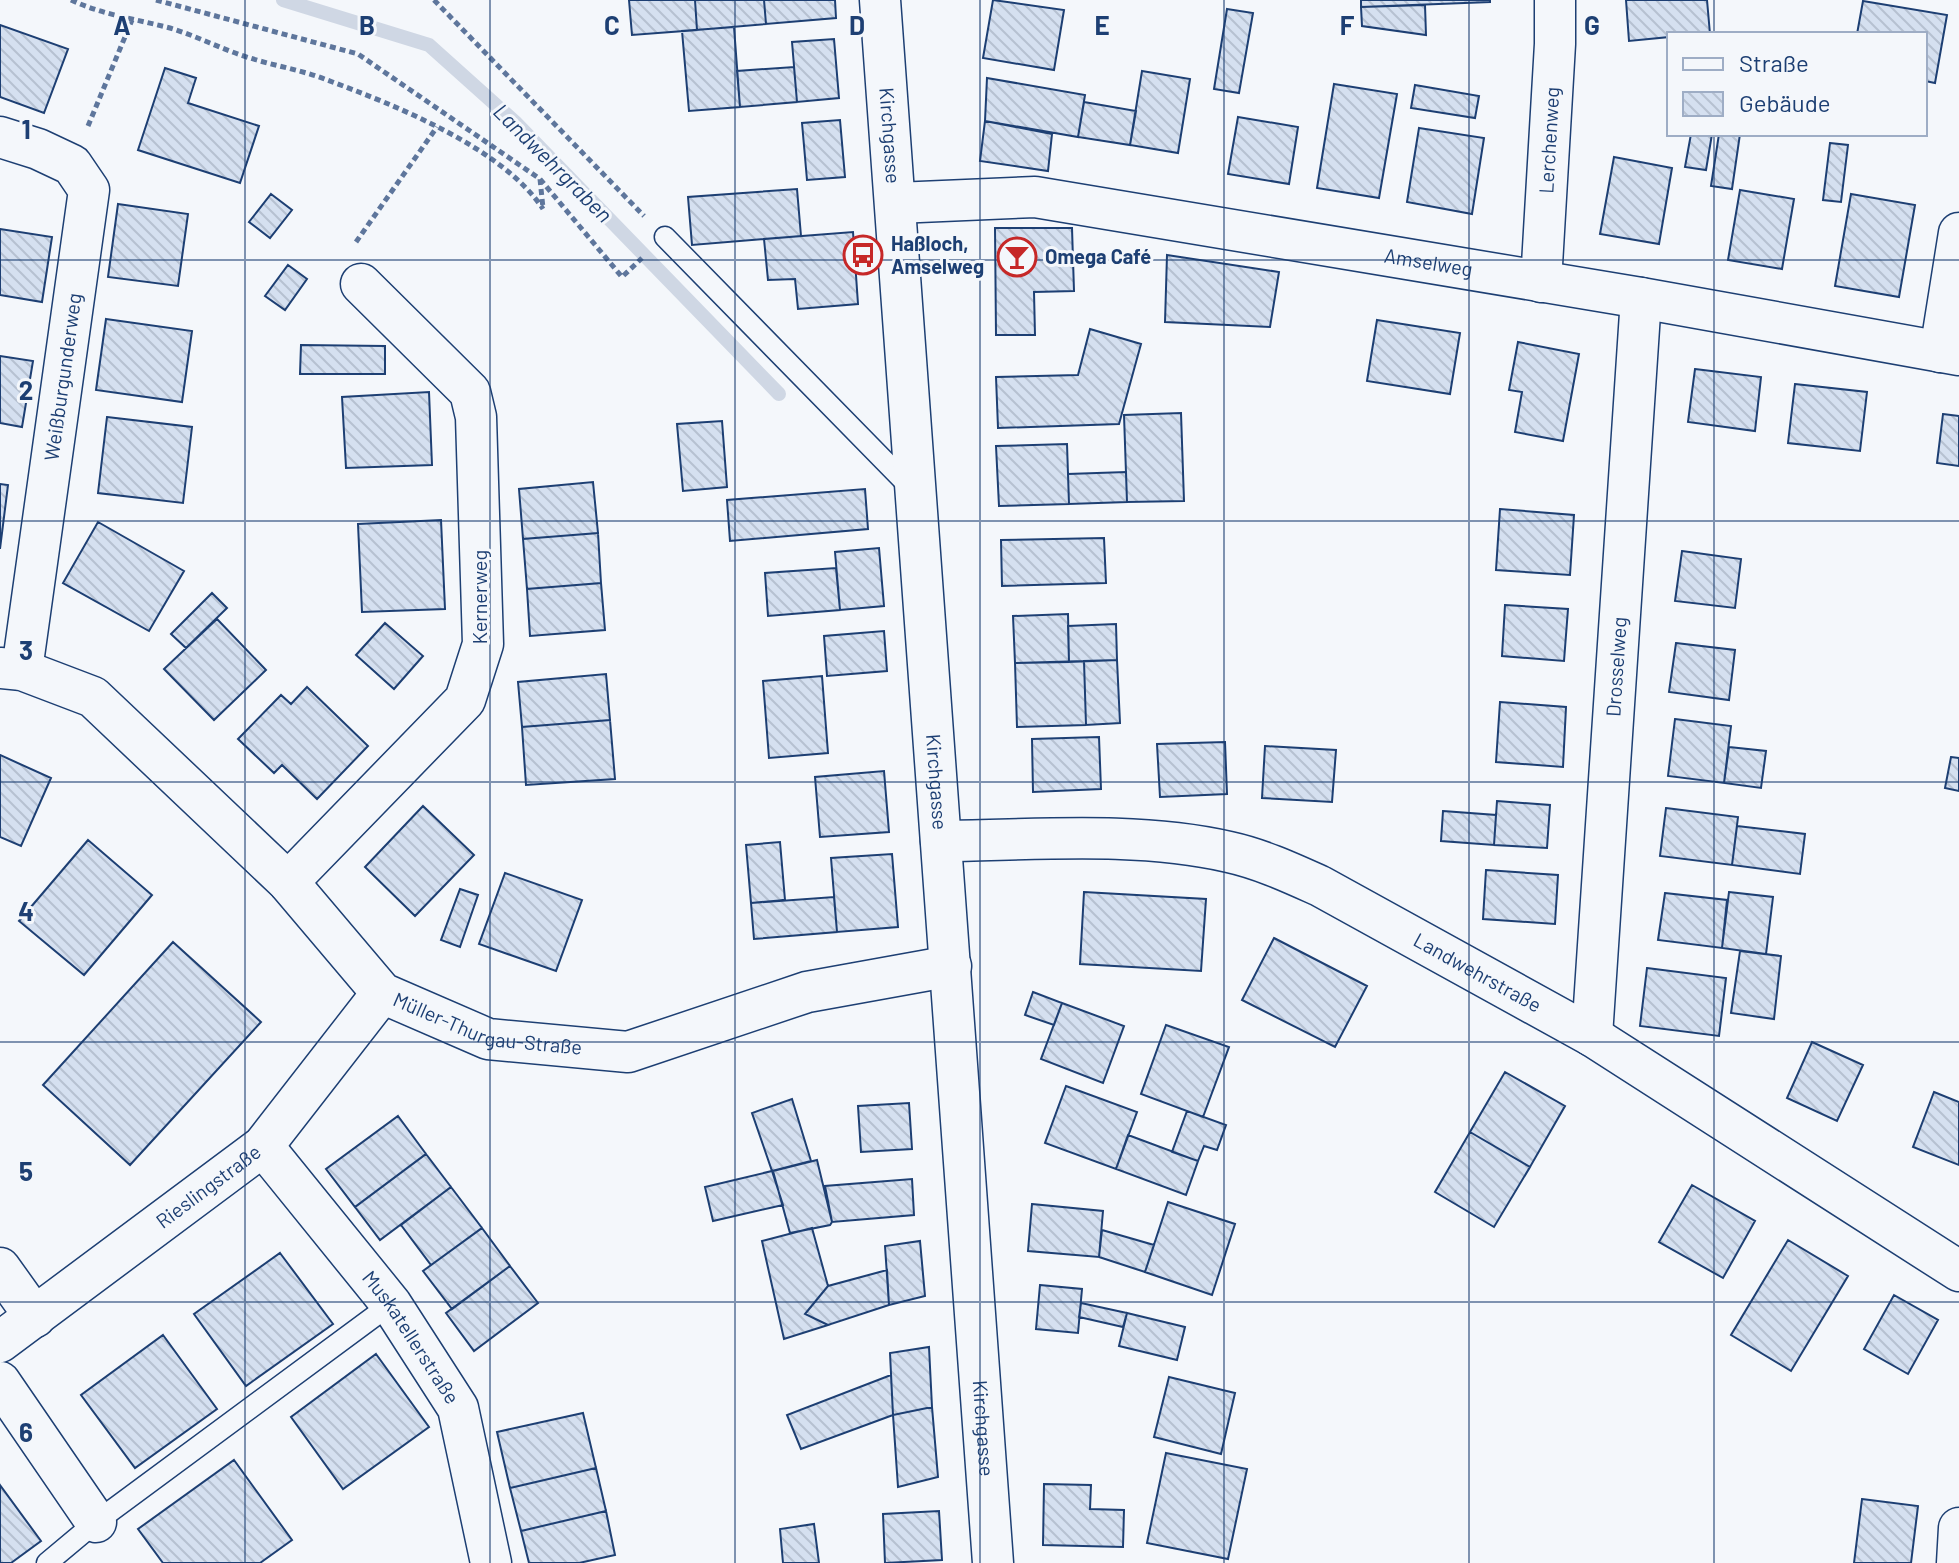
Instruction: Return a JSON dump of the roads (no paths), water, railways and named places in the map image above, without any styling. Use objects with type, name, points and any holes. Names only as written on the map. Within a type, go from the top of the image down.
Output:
[{"type":"street","name":"Kirchgasse","points":[[880,0],[993,1563]]},
{"type":"street","name":"Lerchenweg","points":[[1541,282],[1555,0]]},
{"type":"street","name":"Weißburgunderweg","points":[[0,137],[38,149],[72,165],[89,190],[11,669]]},
{"type":"street","name":"Amselweg","points":[[896,203],[1035,197],[1949,353]]},
{"type":"street","points":[[1949,353],[1959,233]]},
{"type":"street","name":"Kernerweg","points":[[288,882],[465,700],[483,644],[476,417],[470,392],[361,284]]},
{"type":"street","name":"Drosselweg","points":[[1592,1036],[1641,298]]},
{"type":"street","name":"Müller-Thurgau-Straße","points":[[11,669],[93,697],[288,882],[382,993],[488,1039],[628,1052],[807,992],[951,966]]},
{"type":"street","name":"Landwehrstraße","points":[[941,841],[1127,840],[1229,852],[1275,866],[1320,886],[1592,1036],[1959,1271]]},
{"type":"street","name":"Rieslingstraße","points":[[0,1342],[263,1146],[382,993]]},
{"type":"street","name":"Muskatellerstraße","points":[[263,1146],[391,1304],[458,1408],[491,1563]]},
{"type":"street","points":[[0,1268],[35,1317]]},
{"type":"street","points":[[0,1382],[96,1522]]},
{"type":"street","points":[[1957,1563],[1959,1528]]},
{"type":"lane","points":[[665,237],[917,493]]},
{"type":"lane","points":[[47,1563],[96,1522],[391,1304]]},
{"type":"waterway","name":"Landwehrgraben","points":[[283,0],[429,45],[515,122],[779,394]]},
{"type":"place","name":"Haßloch, Amselweg","points":[[863,255]]},
{"type":"place","name":"Omega Café","points":[[1017,257]]}]
